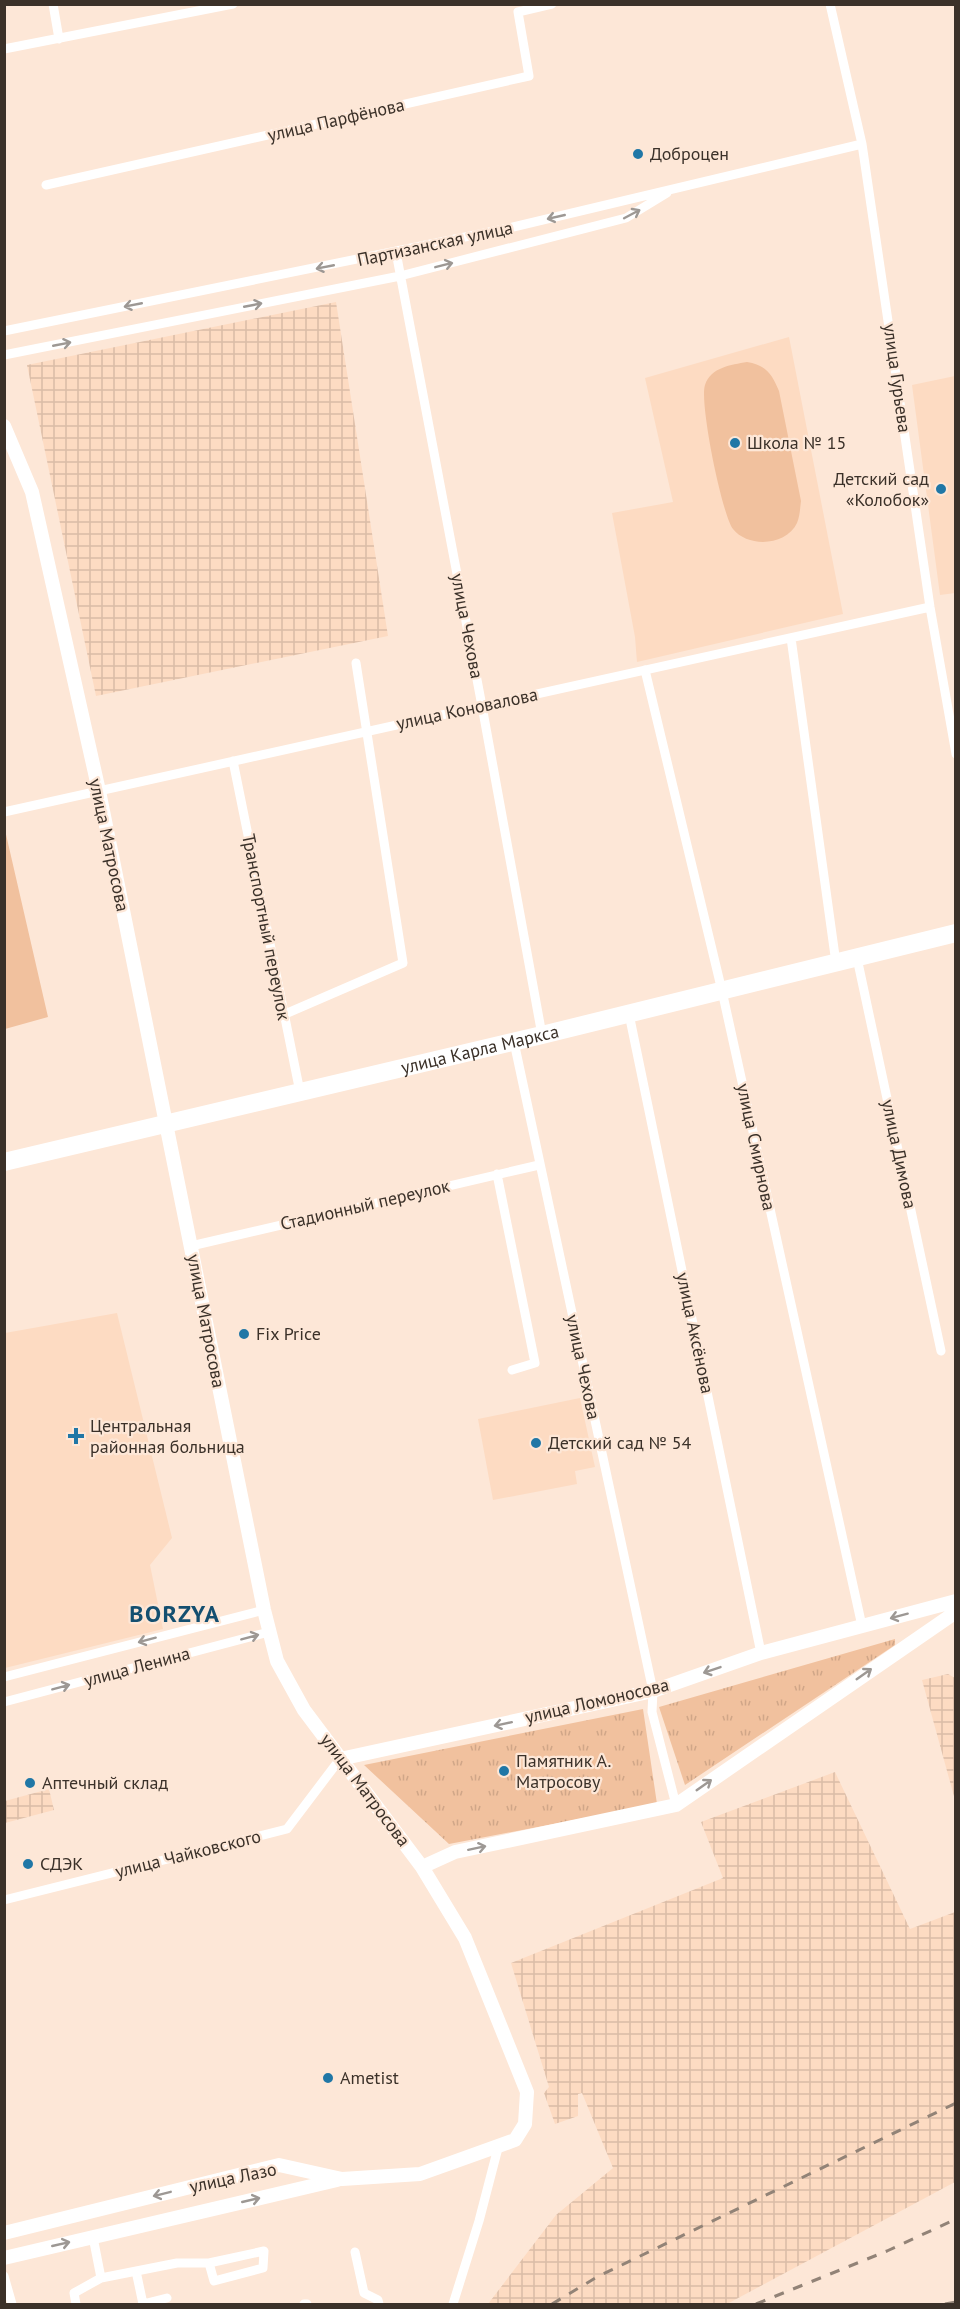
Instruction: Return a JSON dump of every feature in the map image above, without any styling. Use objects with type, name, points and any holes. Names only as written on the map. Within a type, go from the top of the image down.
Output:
[{"type":"highway","name":"улица Карла Маркса","points":[[4,1162],[514,1042],[956,933]]},
{"type":"street","points":[[53,4],[59,39]]},
{"type":"street","points":[[4,49],[233,4]]},
{"type":"street","name":"улица Парфёнова","points":[[46,184],[530,76],[519,12],[552,4]]},
{"type":"street","name":"улица Гурьева","points":[[830,4],[862,144],[930,607],[956,754]]},
{"type":"street","name":"Партизанская улица","points":[[4,331],[396,252],[862,144]]},
{"type":"street","points":[[4,355],[400,276],[626,218],[674,188]]},
{"type":"street","name":"улица Чехова","points":[[396,252],[542,1035]]},
{"type":"street","name":"улица Матросова","points":[[4,426],[32,492],[99,791],[264,1610],[277,1661],[304,1710],[422,1867],[465,1938],[527,2092],[525,2124],[515,2140],[498,2148]]},
{"type":"street","name":"улица Коновалова","points":[[4,812],[930,607]]},
{"type":"street","points":[[791,638],[836,963]]},
{"type":"street","points":[[284,1015],[403,963],[356,663]]},
{"type":"street","name":"улица Смирнова","points":[[645,670],[722,991],[862,1626]]},
{"type":"street","name":"Транспортный переулок","points":[[233,761],[300,1092]]},
{"type":"street","name":"улица Димова","points":[[857,958],[941,1351]]},
{"type":"street","name":"улица Аксёнова","points":[[629,1014],[761,1653]]},
{"type":"street","name":"улица Чехова","points":[[514,1042],[653,1691],[652,1712],[676,1804]]},
{"type":"street","name":"Стадионный переулок","points":[[191,1246],[539,1164]]},
{"type":"street","points":[[497,1174],[535,1363],[512,1370]]},
{"type":"street","name":"улица Ломоносова","points":[[340,1759],[653,1691],[761,1653],[956,1601]]},
{"type":"street","name":"улица Ленина","points":[[4,1677],[264,1610]]},
{"type":"street","points":[[422,1867],[455,1852],[676,1804],[956,1612]]},
{"type":"street","name":"улица Ленина","points":[[4,1702],[269,1632]]},
{"type":"street","name":"улица Чайковского","points":[[4,1900],[287,1828],[340,1759]]},
{"type":"street","points":[[453,2304],[480,2221],[498,2148]]},
{"type":"street","name":"улица Лазо","points":[[4,2233],[279,2165],[342,2179],[420,2174],[498,2148]]},
{"type":"street","points":[[4,2258],[342,2179]]},
{"type":"street","points":[[93,2237],[101,2278]]},
{"type":"street","points":[[76,2304],[74,2293],[101,2278],[177,2263],[209,2263],[264,2251],[263,2268],[214,2281],[209,2263]]},
{"type":"street","points":[[355,2252],[364,2293],[378,2300],[379,2304]]},
{"type":"street","points":[[136,2271],[143,2304],[167,2298]]},
{"type":"street","points":[[4,2276],[12,2304]]},
{"type":"shaded area","points":[[336,302],[388,636],[96,696],[27,365]]},
{"type":"shaded area","name":"Школа № 15","points":[[789,337],[843,614],[637,662],[635,637],[612,513],[673,502],[645,378]]},
{"type":"shaded area","name":"Детский сад «Колобок»","points":[[955,376],[955,593],[940,595],[912,385]]},
{"type":"shaded area","name":"Центральная районная больница","points":[[117,1313],[172,1538],[150,1565],[163,1629],[5,1668],[5,1333]]},
{"type":"shaded area","name":"Детский сад № 54","points":[[580,1398],[595,1467],[575,1471],[577,1484],[493,1500],[478,1419]]},
{"type":"shaded area","points":[[948,1674],[955,1678],[955,1800],[922,1680]]},
{"type":"shaded area","points":[[835,1772],[910,1929],[955,1912],[955,2182],[727,2304],[488,2304],[556,2215],[613,2168],[582,2093],[578,2094],[578,2116],[555,2124],[544,2093],[549,2087],[511,1963],[723,1878],[701,1822]]},
{"type":"shaded area","points":[[49,1789],[54,1810],[5,1823],[5,1801]]},
{"type":"green space","points":[[747,362],[759,365],[768,371],[779,391],[801,501],[798,520],[792,531],[776,540],[766,542],[757,542],[740,535],[733,529],[728,519],[718,482],[705,413],[705,385],[712,374],[722,368]]},
{"type":"green space","points":[[5,830],[48,1017],[4,1029]]},
{"type":"green space","points":[[895,1639],[895,1645],[685,1785],[659,1707]]},
{"type":"green space","points":[[643,1709],[657,1804],[449,1844],[364,1765]]},
{"type":"railway","points":[[552,2304],[597,2277],[956,2103]]},
{"type":"railway","points":[[756,2304],[887,2251],[956,2219]]},
{"type":"railway","points":[[945,2304],[956,2302]]},
{"type":"place","name":"Доброцен","points":[[638,154]]},
{"type":"place","name":"Школа № 15","points":[[735,443]]},
{"type":"place","name":"Детский сад «Колобок»","points":[[941,489]]},
{"type":"place","name":"Fix Price","points":[[244,1334]]},
{"type":"place","name":"Центральная районная больница","points":[[76,1436]]},
{"type":"place","name":"Детский сад № 54","points":[[536,1443]]},
{"type":"place","name":"Памятник А. Матросову","points":[[504,1771]]},
{"type":"place","name":"Аптечный склад","points":[[30,1783]]},
{"type":"place","name":"СДЭК","points":[[28,1864]]},
{"type":"place","name":"Ametist","points":[[328,2078]]},
{"type":"district","name":"BORZYA","points":[[175,1614]]}]
